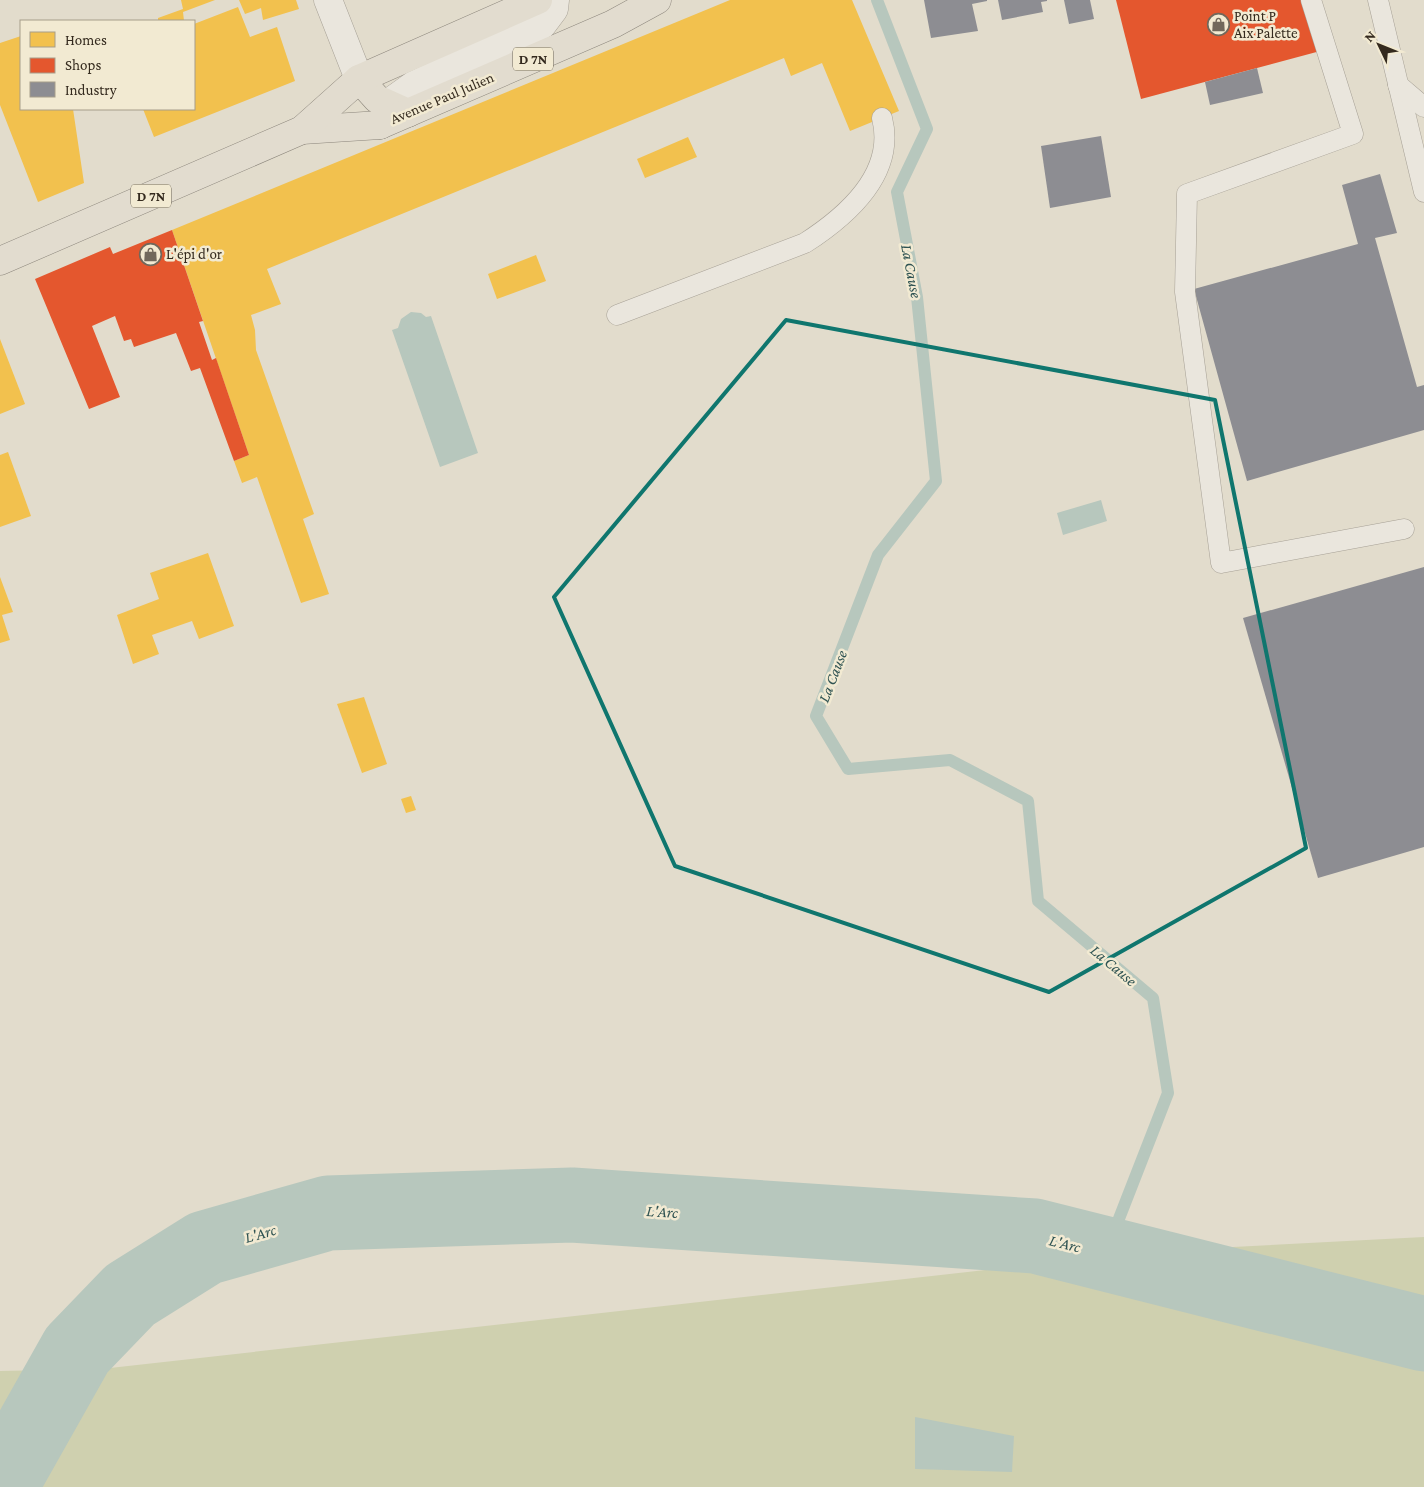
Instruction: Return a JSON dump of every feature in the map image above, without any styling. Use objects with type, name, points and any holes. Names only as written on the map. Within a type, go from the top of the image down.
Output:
[{"type":"main road","name":"Avenue Paul Julien","points":[[302,130],[359,80],[538,0]]},
{"type":"main road","name":"Avenue Paul Julien","points":[[0,261],[302,130],[393,114],[613,24],[657,0]]},
{"type":"main road","points":[[359,80],[393,114]]},
{"type":"street","points":[[328,0],[359,80]]},
{"type":"street","points":[[393,114],[393,100],[414,85],[542,25],[554,9],[555,0]]},
{"type":"lane","points":[[1311,0],[1353,134],[1187,194],[1184,292],[1221,563],[1404,529]]},
{"type":"lane","points":[[1378,0],[1424,192]]},
{"type":"lane","points":[[1398,86],[1424,107]]},
{"type":"lane","points":[[617,315],[806,243],[827,229],[855,204],[877,169],[886,140],[882,118]]},
{"type":"highlighted area","points":[[786,320],[1215,400],[1306,848],[1049,992],[675,866],[554,597]]},
{"type":"green space","points":[[1424,1237],[1424,1487],[0,1487],[0,1371],[101,1369],[1155,1251]]},
{"type":"shaded area","points":[[411,312],[421,313],[426,317],[431,316],[478,453],[440,467],[392,330],[398,328],[401,319]]},
{"type":"shaded area","points":[[1101,500],[1107,521],[1063,535],[1057,513]]},
{"type":"shaded area","points":[[915,1417],[1014,1436],[1012,1472],[915,1469]]},
{"type":"building: Homes","points":[[181,0],[215,0],[183,12],[184,20],[158,20],[158,18],[183,9]]},
{"type":"building: Homes","points":[[239,0],[296,0],[299,9],[263,20],[261,8],[245,14]]},
{"type":"building: Homes","points":[[730,0],[852,0],[899,111],[850,131],[822,63],[791,76],[784,58],[267,269],[281,304],[251,315],[255,330],[256,350],[314,514],[303,519],[329,594],[301,603],[257,477],[242,483],[234,461],[249,455],[172,230]]},
{"type":"building: Homes","points":[[238,7],[250,37],[277,27],[295,81],[154,137],[143,110],[195,110],[195,24]]},
{"type":"building: Homes","points":[[20,36],[20,110],[73,110],[84,183],[38,202],[0,105],[0,43]]},
{"type":"building: Homes","points":[[688,137],[697,157],[645,178],[637,159]]},
{"type":"building: Homes","points":[[536,255],[546,281],[497,299],[488,274]]},
{"type":"building: Homes","points":[[0,339],[25,404],[0,414]]},
{"type":"building: Homes","points":[[8,452],[31,516],[0,527],[0,455]]},
{"type":"building: Homes","points":[[208,553],[234,626],[199,639],[192,621],[152,635],[159,654],[133,664],[117,615],[159,599],[150,573]]},
{"type":"building: Homes","points":[[0,577],[13,612],[2,615],[10,640],[0,643]]},
{"type":"building: Homes","points":[[364,697],[387,764],[362,773],[337,704]]},
{"type":"building: Homes","points":[[411,796],[416,810],[406,813],[401,799]]},
{"type":"building: Shops","name":"Point P Aix Palette","points":[[1116,0],[1306,0],[1324,50],[1141,99]]},
{"type":"building: Shops","points":[[172,230],[203,321],[199,322],[212,360],[216,358],[249,455],[234,461],[200,368],[191,371],[176,333],[134,347],[131,339],[124,341],[115,316],[92,326],[120,397],[89,409],[35,279],[110,247],[113,254]]},
{"type":"building: Industry","points":[[924,0],[987,1],[972,4],[978,31],[931,38]]},
{"type":"building: Industry","points":[[998,0],[1047,1],[1041,2],[1043,12],[1002,20]]},
{"type":"building: Industry","points":[[1064,0],[1090,0],[1094,19],[1069,24]]},
{"type":"building: Industry","points":[[1257,68],[1263,93],[1210,105],[1205,82]]},
{"type":"building: Industry","points":[[1101,136],[1111,197],[1050,208],[1041,146]]},
{"type":"building: Industry","points":[[1380,174],[1397,233],[1375,238],[1417,387],[1424,385],[1424,430],[1247,481],[1194,289],[1358,244],[1342,185]]},
{"type":"building: Industry","points":[[1424,567],[1424,847],[1318,878],[1243,618]]},
{"type":"waterway","name":"La Cause","points":[[877,0],[927,129],[897,192],[917,297],[936,481],[878,555],[816,716],[848,769],[950,760],[1028,801],[1038,901],[1153,998],[1168,1093],[1106,1252]]},
{"type":"waterway","name":"L'Arc","points":[[0,1476],[11,1467],[77,1350],[130,1295],[205,1248],[328,1213],[572,1205],[1035,1236],[1424,1334]]},
{"type":"place","name":"Point P Aix Palette","points":[[1218,25]]},
{"type":"place","name":"L'épi d'or","points":[[150,254]]}]
